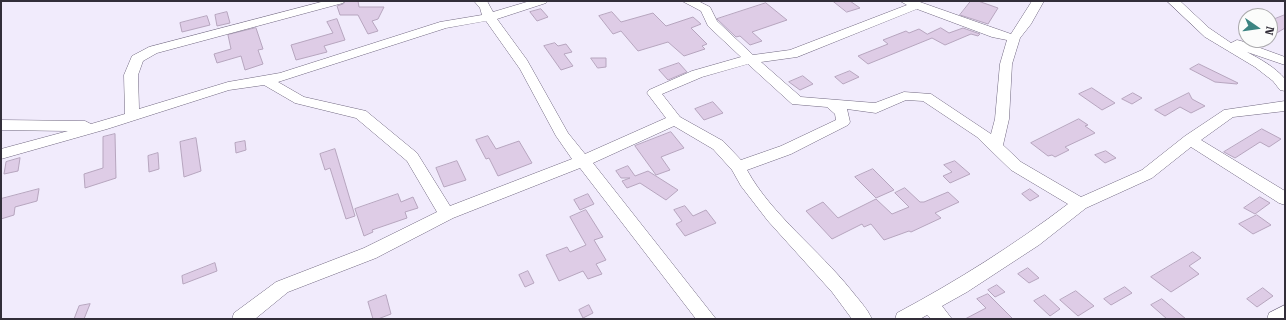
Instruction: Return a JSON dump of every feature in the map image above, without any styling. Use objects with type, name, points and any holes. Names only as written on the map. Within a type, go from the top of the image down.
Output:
[{"type":"street","points":[[132,117],[131,75],[137,59],[152,50],[339,1]]},
{"type":"street","points":[[480,1],[486,6],[489,17],[515,49],[571,150],[583,161],[707,319]]},
{"type":"street","points":[[1,154],[102,126],[228,86],[266,81],[444,25],[489,17],[542,1]]},
{"type":"street","points":[[688,1],[706,9],[712,22],[750,59],[797,101],[831,102],[876,108],[904,96],[926,97],[982,134],[1016,166],[1080,204]]},
{"type":"street","points":[[995,146],[1002,119],[1006,64],[1014,38],[1025,24],[1038,1]]},
{"type":"street","points":[[1173,1],[1210,35],[1240,52],[1268,71],[1279,79],[1285,87]]},
{"type":"street","points":[[863,319],[838,287],[774,218],[746,182],[738,167],[718,145],[675,120],[654,93],[697,74],[750,59],[792,54],[910,3],[996,34],[1014,38]]},
{"type":"street","points":[[1210,35],[1285,61]]},
{"type":"street","points":[[266,81],[300,100],[361,114],[412,158],[447,214]]},
{"type":"street","points":[[738,167],[786,150],[843,122],[842,112],[831,102]]},
{"type":"street","points":[[904,319],[1033,240],[1080,204],[1147,174],[1190,140],[1228,113],[1285,106]]},
{"type":"street","points":[[241,319],[282,287],[370,253],[447,214],[583,161],[675,120]]},
{"type":"street","points":[[1,125],[102,126]]},
{"type":"street","points":[[1190,140],[1285,199]]},
{"type":"street","points":[[929,305],[943,319]]},
{"type":"street","points":[[1276,319],[1285,313]]},
{"type":"building","points":[[346,1],[358,1],[359,7],[384,7],[378,19],[372,21],[378,31],[368,34],[358,15],[340,15],[337,6]]},
{"type":"building","points":[[833,1],[850,1],[860,8],[847,12]]},
{"type":"building","points":[[971,1],[978,1],[998,8],[988,24],[960,15]]},
{"type":"building","points":[[766,3],[787,20],[752,32],[762,41],[750,45],[740,36],[736,37],[717,19]]},
{"type":"building","points":[[541,9],[548,17],[537,21],[530,12]]},
{"type":"building","points":[[227,12],[230,23],[217,26],[215,15]]},
{"type":"building","points":[[612,12],[621,22],[653,13],[666,26],[693,17],[701,24],[691,28],[707,44],[702,46],[705,49],[684,56],[668,42],[638,51],[621,31],[613,34],[599,16]]},
{"type":"building","points":[[1285,15],[1285,28],[1278,32],[1278,18]]},
{"type":"building","points":[[207,16],[210,25],[182,32],[180,23]]},
{"type":"building","points":[[337,19],[345,40],[324,46],[327,52],[296,60],[291,45],[333,33],[327,22]]},
{"type":"building","points":[[256,28],[263,49],[258,50],[263,64],[245,70],[241,56],[217,63],[214,54],[231,49],[228,35]]},
{"type":"building","points":[[941,28],[949,33],[963,28],[980,34],[978,36],[971,34],[945,45],[932,38],[868,64],[858,56],[888,44],[883,40],[906,31],[909,33],[919,29],[927,34]]},
{"type":"building","points":[[555,43],[558,46],[566,44],[572,52],[564,54],[573,66],[561,70],[544,46]]},
{"type":"building","points":[[591,58],[606,58],[606,67],[598,68]]},
{"type":"building","points":[[679,63],[687,72],[668,80],[659,70]]},
{"type":"building","points":[[1199,64],[1238,83],[1215,82],[1190,69]]},
{"type":"building","points":[[850,71],[859,77],[843,84],[835,77]]},
{"type":"building","points":[[803,76],[813,84],[800,90],[789,82]]},
{"type":"building","points":[[1092,88],[1115,103],[1102,110],[1079,94]]},
{"type":"building","points":[[1133,93],[1142,98],[1132,104],[1122,99]]},
{"type":"building","points":[[1189,93],[1192,99],[1205,106],[1191,113],[1180,107],[1165,116],[1155,110]]},
{"type":"building","points":[[713,102],[723,113],[704,120],[695,109]]},
{"type":"building","points":[[1079,119],[1088,125],[1085,126],[1095,133],[1065,147],[1069,150],[1055,157],[1052,155],[1048,156],[1031,143]]},
{"type":"building","points":[[1262,129],[1281,139],[1269,147],[1260,142],[1235,158],[1224,152]]},
{"type":"building","points":[[671,132],[684,148],[661,157],[670,170],[656,175],[635,146]]},
{"type":"building","points":[[115,134],[116,178],[85,188],[84,174],[103,168],[103,137]]},
{"type":"building","points":[[488,136],[496,149],[519,141],[532,163],[498,176],[489,158],[486,159],[476,140]]},
{"type":"building","points":[[196,138],[201,171],[184,177],[180,142]]},
{"type":"building","points":[[245,141],[246,150],[236,153],[235,143]]},
{"type":"building","points":[[335,149],[355,216],[346,219],[330,168],[325,170],[320,154]]},
{"type":"building","points":[[1106,151],[1116,158],[1105,163],[1095,155]]},
{"type":"building","points":[[158,153],[159,169],[149,172],[148,156]]},
{"type":"building","points":[[20,158],[18,171],[4,174],[6,162]]},
{"type":"building","points":[[457,161],[466,180],[444,187],[436,168]]},
{"type":"building","points":[[955,161],[970,174],[950,183],[943,176],[952,172],[944,165]]},
{"type":"building","points":[[628,166],[635,176],[648,171],[678,190],[666,200],[640,183],[627,188],[622,181],[630,178],[621,178],[616,171]]},
{"type":"building","points":[[873,169],[894,190],[876,198],[855,177]]},
{"type":"building","points":[[905,188],[920,202],[924,202],[948,192],[959,202],[935,213],[941,218],[911,232],[909,231],[884,240],[871,224],[864,227],[862,224],[832,239],[806,211],[823,202],[838,218],[876,199],[892,214],[909,207],[895,193]]},
{"type":"building","points":[[39,189],[37,201],[15,207],[14,215],[1,219],[1,199]]},
{"type":"building","points":[[1030,189],[1039,196],[1030,201],[1022,194]]},
{"type":"building","points":[[398,194],[401,202],[413,197],[418,208],[405,212],[407,218],[372,230],[373,232],[364,236],[355,209]]},
{"type":"building","points":[[588,194],[594,204],[580,210],[574,200]]},
{"type":"building","points":[[1260,197],[1270,203],[1255,214],[1244,208]]},
{"type":"building","points":[[685,206],[693,216],[706,210],[716,223],[685,236],[676,224],[682,221],[674,210]]},
{"type":"building","points":[[586,210],[603,237],[594,240],[606,260],[596,264],[602,274],[588,279],[583,271],[559,281],[546,255],[567,247],[570,252],[586,245],[570,217]]},
{"type":"building","points":[[1257,215],[1271,225],[1253,234],[1239,224]]},
{"type":"building","points":[[1193,252],[1201,258],[1189,266],[1199,274],[1171,292],[1151,277]]},
{"type":"building","points":[[215,263],[217,271],[183,284],[182,276]]},
{"type":"building","points":[[1028,268],[1039,278],[1029,283],[1018,274]]},
{"type":"building","points":[[528,271],[534,283],[525,287],[519,275]]},
{"type":"building","points":[[997,285],[1005,292],[995,297],[988,290]]},
{"type":"building","points":[[1125,287],[1132,293],[1111,305],[1104,299]]},
{"type":"building","points":[[1263,288],[1273,296],[1257,307],[1247,299]]},
{"type":"building","points":[[1076,291],[1094,306],[1078,316],[1060,300]]},
{"type":"building","points":[[988,294],[1013,319],[965,319],[986,308],[977,299]]},
{"type":"building","points":[[386,295],[391,314],[378,319],[373,319],[368,302]]},
{"type":"building","points":[[1045,295],[1060,309],[1050,316],[1034,301]]},
{"type":"building","points":[[1162,299],[1186,319],[1167,319],[1151,305]]},
{"type":"building","points":[[90,304],[84,319],[74,319],[79,306]]},
{"type":"building","points":[[589,305],[593,313],[583,318],[579,310]]}]
